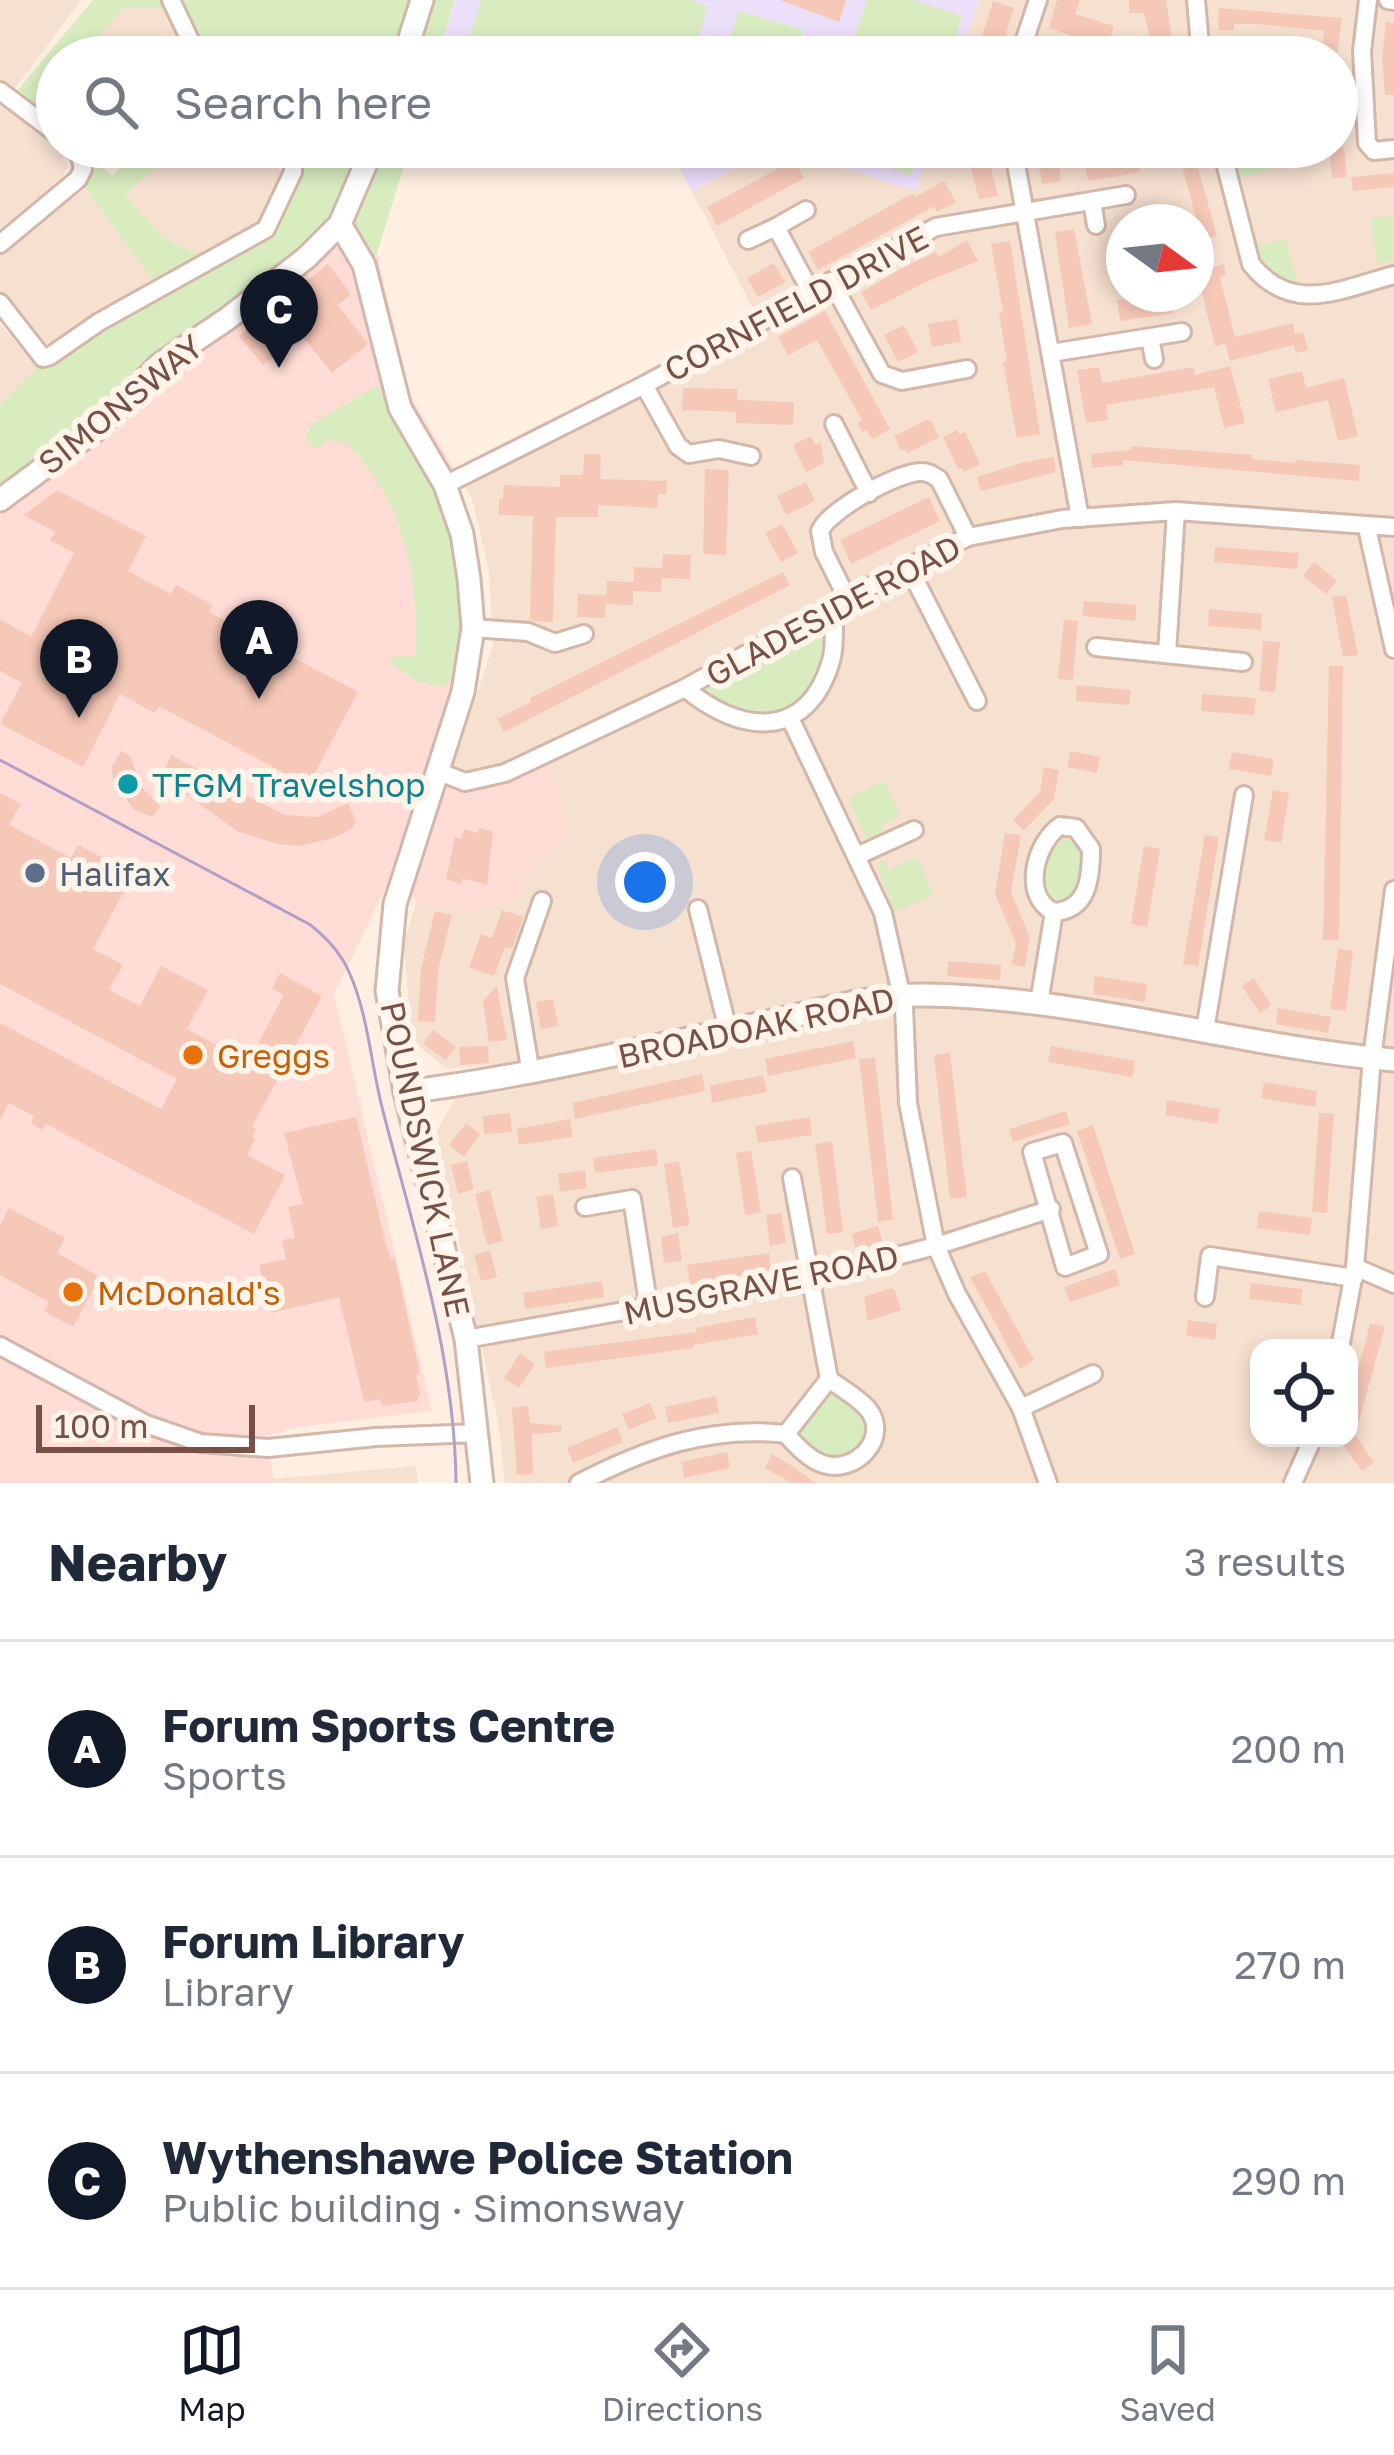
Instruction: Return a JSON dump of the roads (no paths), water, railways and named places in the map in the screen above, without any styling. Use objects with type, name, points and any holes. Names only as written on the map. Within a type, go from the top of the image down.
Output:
[{"type":"street","points":[[171,0],[188,36]]},
{"type":"street","points":[[411,36],[422,0]]},
{"type":"street","points":[[1026,36],[1038,0]]},
{"type":"street","points":[[1196,0],[1199,36]]},
{"type":"street","points":[[1368,0],[1362,51],[1367,143],[1374,151],[1394,149]]},
{"type":"street","points":[[0,92],[36,119]]},
{"type":"street","points":[[0,244],[78,179],[83,168]]},
{"type":"street","points":[[0,303],[43,358],[50,356],[99,322],[266,230],[293,168]]},
{"type":"street","name":"SIMONSWAY","points":[[0,500],[98,428],[159,365],[278,281],[340,224],[364,168]]},
{"type":"street","points":[[1017,168],[1080,518]]},
{"type":"street","points":[[1226,168],[1251,264],[1262,278],[1308,298],[1394,275]]},
{"type":"street","name":"CORNFIELD DRIVE","points":[[445,484],[644,386],[936,226],[1126,196]]},
{"type":"street","points":[[1092,202],[1096,225]]},
{"type":"street","points":[[748,240],[806,210]]},
{"type":"street","name":"POUNDSWICK LANE","points":[[340,224],[364,265],[400,408],[445,484],[461,534],[473,628],[463,692],[410,847],[391,932],[387,992],[405,1092],[466,1339],[482,1483]]},
{"type":"street","points":[[776,227],[811,292]]},
{"type":"street","points":[[831,280],[882,374],[902,380],[967,369]]},
{"type":"street","points":[[1052,353],[1182,332]]},
{"type":"street","points":[[1150,338],[1154,359]]},
{"type":"street","points":[[944,373],[947,394]]},
{"type":"street","name":"CORNFIELD DRIVE","points":[[644,386],[678,446],[689,454],[719,449],[751,456]]},
{"type":"street","points":[[834,424],[869,493]]},
{"type":"street","points":[[685,688],[736,722],[790,718],[814,696],[833,657],[840,602],[820,531],[830,514],[869,493],[916,472],[932,475],[968,537]]},
{"type":"street","points":[[1167,653],[1176,511]]},
{"type":"street","name":"GLADESIDE ROAD","points":[[436,771],[465,782],[484,781],[685,688],[968,537],[1080,518],[1176,511],[1394,527]]},
{"type":"street","points":[[1367,527],[1394,649]]},
{"type":"street","points":[[909,568],[977,701]]},
{"type":"street","points":[[473,628],[528,632],[555,643],[584,634]]},
{"type":"street","points":[[1096,647],[1243,662]]},
{"type":"street","points":[[790,718],[884,914],[901,997],[908,1103],[936,1246],[957,1294],[1021,1408],[1048,1483]]},
{"type":"street","points":[[1205,1030],[1244,795]]},
{"type":"street","points":[[1076,828],[1091,849],[1086,893],[1071,910],[1054,913],[1043,907],[1035,889],[1041,847],[1054,829],[1076,828]]},
{"type":"street","points":[[859,855],[914,830]]},
{"type":"street","points":[[1342,1339],[1383,1059],[1394,890]]},
{"type":"street","points":[[530,1074],[515,978],[542,901]]},
{"type":"street","points":[[698,909],[728,1030]]},
{"type":"street","points":[[1040,1003],[1054,913]]},
{"type":"street","name":"BROADOAK ROAD","points":[[405,1092],[530,1074],[901,997],[1040,1003],[1383,1059]]},
{"type":"street","points":[[1063,1143],[1099,1254],[1065,1267],[1051,1209],[1032,1152],[1063,1143]]},
{"type":"street","points":[[579,1483],[663,1444],[710,1434],[786,1434],[823,1464],[841,1466],[861,1459],[873,1444],[874,1420],[866,1408],[829,1379],[792,1178]]},
{"type":"street","points":[[585,1207],[632,1199],[650,1309]]},
{"type":"street","name":"MUSGRAVE ROAD","points":[[466,1339],[810,1278],[936,1246],[1051,1209]]},
{"type":"street","points":[[1205,1297],[1210,1256],[1354,1272],[1394,1284]]},
{"type":"street","points":[[0,1346],[146,1424],[201,1443],[268,1448],[478,1433]]},
{"type":"street","points":[[1021,1408],[1093,1373]]},
{"type":"street","points":[[786,1434],[829,1379]]},
{"type":"street","points":[[1293,1483],[1309,1447]]},
{"type":"tram line","points":[[0,760],[309,924],[341,957],[361,1006],[431,1297],[449,1389],[456,1483]]},
{"type":"place","name":"Wythenshawe Police Station","points":[[279,368]]},
{"type":"place","name":"Forum Sports Centre","points":[[259,699]]},
{"type":"place","name":"Forum Library","points":[[79,718]]},
{"type":"place","name":"TFGM Travelshop","points":[[128,784]]},
{"type":"place","name":"Halifax","points":[[35,873]]},
{"type":"place","name":"Greggs","points":[[193,1055]]},
{"type":"place","name":"McDonald's","points":[[73,1292]]}]
